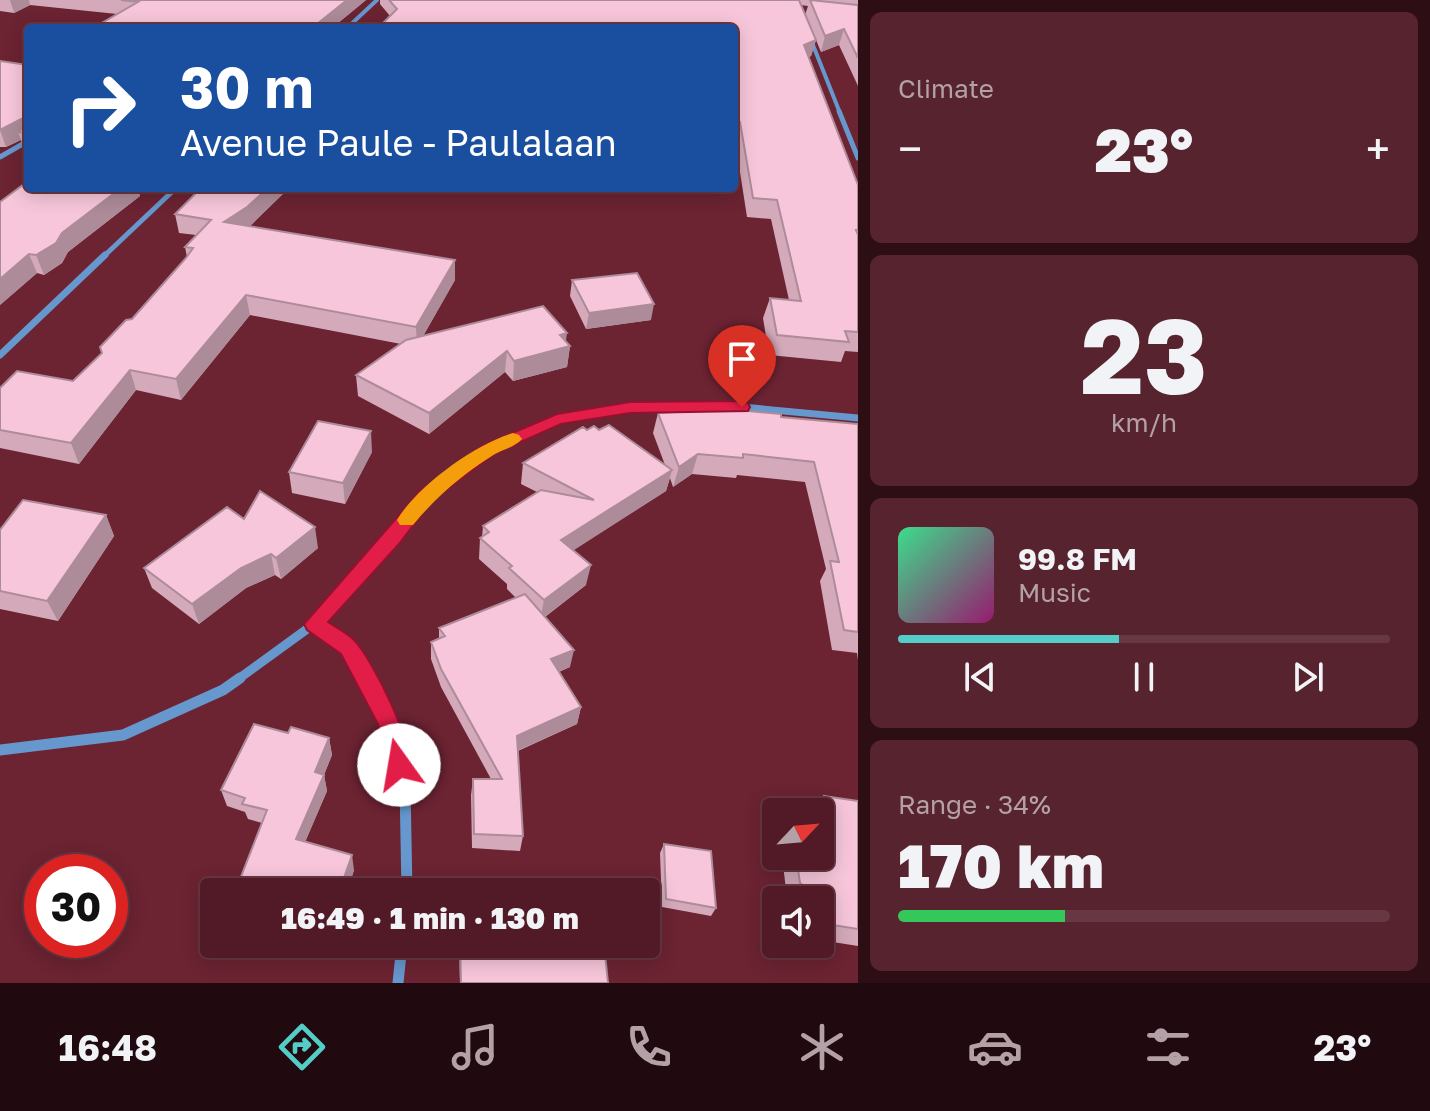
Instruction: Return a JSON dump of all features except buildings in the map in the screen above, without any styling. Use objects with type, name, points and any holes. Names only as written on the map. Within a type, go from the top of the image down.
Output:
[{"type":"street","points":[[351,24],[377,0]]},
{"type":"street","points":[[806,26],[858,158]]},
{"type":"street","points":[[0,157],[24,143]]},
{"type":"street","points":[[0,355],[172,192]]},
{"type":"street","points":[[0,750],[123,735],[223,690],[314,624],[392,539],[427,495],[490,449],[557,419],[630,407],[714,407],[858,418]]},
{"type":"street","points":[[314,624],[348,648],[389,722],[405,786],[407,878]]},
{"type":"street","points":[[398,983],[401,958]]},
{"type":"slow traffic","points":[[407,520],[427,495],[490,449],[513,439]]},
{"type":"route","points":[[399,765],[389,722],[348,648],[314,624],[392,539],[427,495],[490,449],[557,419],[630,407],[742,407]]}]
